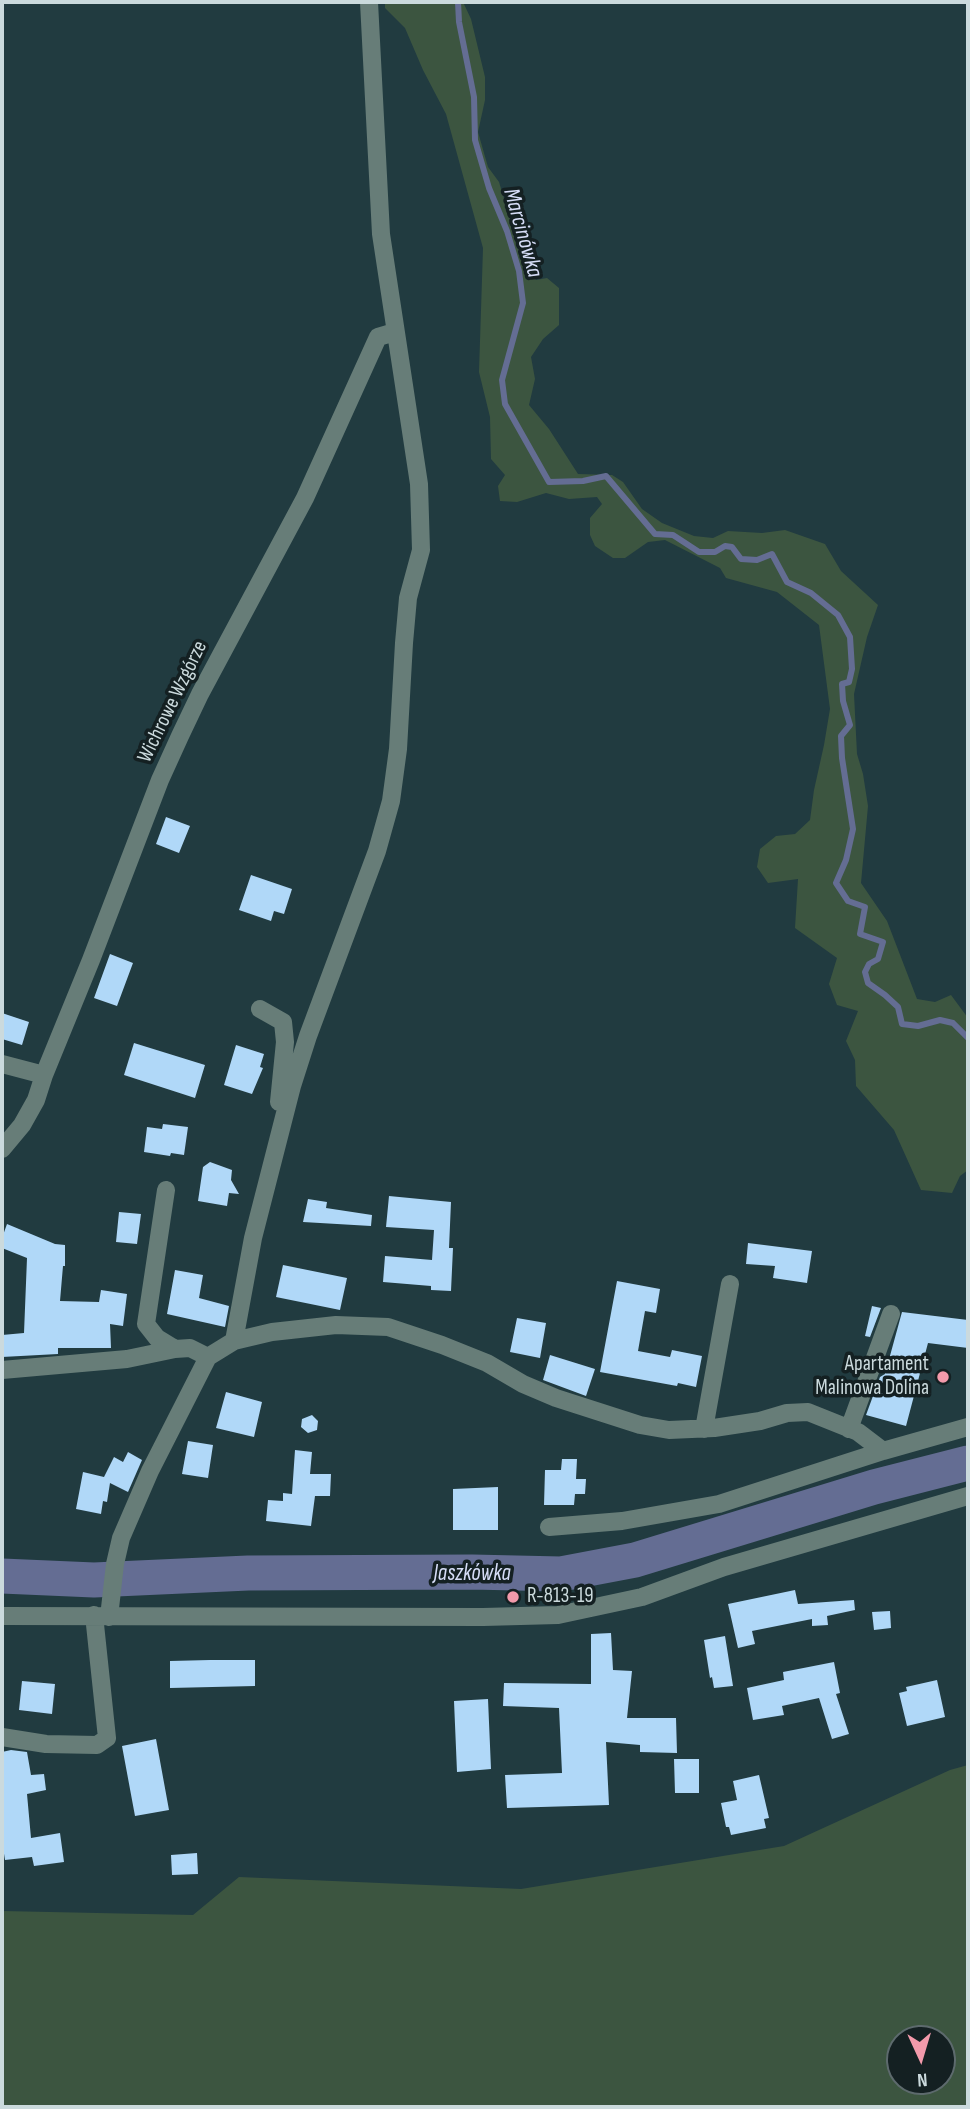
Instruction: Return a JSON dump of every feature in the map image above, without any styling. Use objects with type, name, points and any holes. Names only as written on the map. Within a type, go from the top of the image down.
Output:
[{"type":"street","points":[[234,1341],[253,1238],[279,1133],[308,1036],[373,863],[391,801],[398,749],[408,598],[421,550],[419,484],[381,234],[369,2]]},
{"type":"street","name":"Wichrowe Wzgórze","points":[[2,1149],[13,1139],[36,1100],[155,793],[180,736],[305,498],[378,337],[395,332]]},
{"type":"street","points":[[260,1009],[283,1022],[285,1042],[279,1133]]},
{"type":"street","points":[[2,1065],[44,1075]]},
{"type":"street","points":[[166,1190],[146,1324],[157,1338],[175,1349]]},
{"type":"street","points":[[704,1429],[730,1284]]},
{"type":"street","points":[[849,1429],[891,1314]]},
{"type":"street","points":[[2,1737],[46,1744],[97,1745],[107,1738],[101,1616],[111,1592],[121,1538],[150,1471],[208,1357],[234,1341],[272,1332],[336,1325],[388,1327],[487,1363],[523,1384],[556,1398],[640,1426],[669,1430],[704,1429],[760,1421],[787,1413],[808,1412],[858,1432],[883,1451]]},
{"type":"street","points":[[2,1370],[127,1359],[190,1348],[208,1357]]},
{"type":"street","points":[[549,1527],[633,1520],[719,1504],[883,1451],[968,1427]]},
{"type":"street","points":[[2,1616],[482,1618],[558,1615],[642,1597],[724,1567],[968,1496]]},
{"type":"green space","points":[[385,2],[463,2],[471,19],[485,77],[485,100],[478,132],[488,167],[499,182],[523,261],[536,280],[547,278],[559,288],[559,325],[543,339],[531,357],[535,379],[529,405],[549,429],[578,474],[612,475],[623,482],[642,509],[662,523],[694,536],[713,538],[728,531],[762,533],[785,530],[825,544],[841,571],[878,605],[867,637],[854,694],[857,754],[868,806],[861,883],[887,921],[917,999],[935,1002],[951,995],[968,1018],[968,1170],[960,1176],[952,1193],[921,1190],[894,1130],[856,1086],[855,1060],[846,1041],[858,1011],[837,1005],[829,984],[837,958],[795,928],[798,879],[768,883],[757,867],[760,849],[776,836],[795,834],[810,820],[830,709],[819,625],[777,592],[726,578],[720,568],[665,540],[648,542],[625,558],[613,558],[595,546],[590,535],[590,518],[602,504],[597,497],[569,499],[546,493],[517,502],[500,501],[498,486],[505,475],[491,459],[490,417],[479,372],[483,248],[446,114],[405,28],[385,8]]},
{"type":"green space","points":[[968,1765],[968,2107],[2,2107],[2,1911],[193,1915],[239,1877],[521,1889],[784,1846],[950,1770]]},
{"type":"building","points":[[166,817],[190,826],[179,853],[156,844]]},
{"type":"building","points":[[251,875],[292,889],[284,914],[274,911],[271,921],[239,910]]},
{"type":"building","points":[[110,954],[133,963],[117,1006],[94,998]]},
{"type":"building","points":[[2,1013],[29,1022],[22,1045],[2,1039]]},
{"type":"building","points":[[134,1043],[205,1065],[195,1098],[124,1075]]},
{"type":"building","points":[[236,1045],[264,1054],[260,1067],[263,1068],[252,1094],[224,1085]]},
{"type":"building","points":[[163,1124],[188,1127],[184,1155],[144,1152],[147,1127],[162,1129]]},
{"type":"building","points":[[210,1162],[232,1170],[231,1180],[239,1194],[229,1193],[227,1206],[198,1201],[203,1167]]},
{"type":"building","points":[[389,1196],[451,1202],[451,1291],[431,1290],[431,1286],[383,1282],[385,1256],[432,1260],[434,1230],[386,1227]]},
{"type":"building","points":[[308,1199],[327,1202],[326,1208],[372,1215],[371,1226],[303,1222]]},
{"type":"building","points":[[119,1212],[141,1214],[137,1244],[116,1242]]},
{"type":"building","points":[[7,1224],[55,1244],[65,1245],[60,1301],[99,1302],[101,1290],[127,1294],[123,1326],[110,1324],[111,1348],[58,1348],[58,1354],[2,1357],[2,1335],[24,1333],[27,1258],[2,1248]]},
{"type":"building","points":[[748,1243],[812,1251],[807,1283],[773,1278],[775,1266],[746,1264]]},
{"type":"building","points":[[283,1265],[347,1278],[340,1310],[276,1297]]},
{"type":"building","points":[[175,1270],[203,1275],[199,1298],[229,1306],[225,1327],[167,1314]]},
{"type":"building","points":[[617,1281],[660,1289],[656,1313],[645,1311],[638,1351],[670,1357],[672,1350],[702,1356],[696,1387],[600,1372]]},
{"type":"building","points":[[872,1306],[881,1308],[870,1337],[865,1336]]},
{"type":"building","points":[[902,1312],[968,1320],[968,1348],[928,1343],[906,1426],[866,1415],[880,1377],[885,1374]]},
{"type":"building","points":[[517,1318],[546,1323],[540,1358],[510,1352]]},
{"type":"building","points":[[550,1355],[595,1369],[586,1396],[543,1380]]},
{"type":"building","points":[[226,1392],[262,1402],[254,1437],[216,1428]]},
{"type":"building","points":[[312,1415],[318,1421],[317,1430],[308,1433],[301,1427],[302,1419]]},
{"type":"building","points":[[188,1441],[213,1445],[208,1478],[182,1474]]},
{"type":"building","points":[[295,1450],[312,1452],[310,1474],[331,1474],[330,1496],[315,1496],[311,1526],[266,1521],[268,1500],[283,1501],[283,1493],[292,1494]]},
{"type":"building","points":[[128,1452],[142,1460],[128,1492],[110,1483],[107,1502],[103,1501],[101,1514],[76,1509],[83,1472],[104,1477],[114,1457],[123,1462]]},
{"type":"building","points":[[562,1459],[577,1459],[576,1479],[586,1479],[585,1494],[575,1494],[574,1505],[544,1505],[545,1470],[561,1470]]},
{"type":"building","points":[[498,1487],[498,1530],[453,1530],[453,1489]]},
{"type":"building","points":[[795,1590],[798,1604],[854,1600],[855,1610],[827,1616],[828,1625],[812,1626],[812,1619],[752,1631],[755,1644],[738,1648],[728,1604]]},
{"type":"building","points":[[890,1611],[891,1628],[874,1630],[872,1612]]},
{"type":"building","points":[[611,1633],[613,1670],[632,1671],[627,1718],[676,1718],[677,1753],[640,1752],[640,1745],[606,1742],[609,1805],[507,1808],[505,1775],[562,1773],[559,1708],[503,1706],[504,1683],[591,1684],[591,1634]]},
{"type":"building","points":[[725,1636],[733,1686],[714,1688],[704,1640]]},
{"type":"building","points":[[255,1660],[255,1686],[170,1688],[170,1661]]},
{"type":"building","points":[[834,1662],[840,1693],[836,1694],[849,1734],[832,1739],[819,1698],[782,1706],[784,1715],[753,1720],[747,1688],[784,1680],[783,1672]]},
{"type":"building","points":[[937,1680],[945,1717],[907,1726],[899,1693],[907,1691],[906,1687]]},
{"type":"building","points":[[22,1681],[55,1684],[52,1714],[19,1710]]},
{"type":"building","points":[[488,1699],[491,1769],[457,1772],[454,1701]]},
{"type":"building","points":[[156,1739],[169,1810],[135,1816],[122,1746]]},
{"type":"building","points":[[2,1752],[27,1752],[31,1775],[44,1774],[46,1790],[27,1794],[31,1838],[60,1833],[64,1862],[34,1866],[32,1857],[5,1860],[2,1841]]},
{"type":"building","points":[[674,1759],[699,1759],[699,1793],[675,1793]]},
{"type":"building","points":[[759,1775],[769,1818],[764,1819],[766,1828],[731,1835],[729,1827],[726,1827],[721,1803],[737,1800],[733,1781]]},
{"type":"building","points":[[197,1853],[198,1874],[172,1875],[171,1855]]},
{"type":"waterway","name":"Marcinówka","points":[[458,2],[459,22],[474,97],[475,140],[519,271],[523,303],[502,380],[505,404],[549,482],[583,481],[606,476],[655,534],[673,535],[699,552],[715,552],[725,546],[732,547],[741,559],[757,560],[772,554],[787,582],[811,593],[838,615],[850,637],[852,669],[849,682],[842,684],[843,701],[850,725],[841,736],[853,829],[846,860],[836,883],[848,901],[865,907],[860,934],[883,942],[878,959],[869,964],[865,972],[868,983],[898,1007],[902,1024],[918,1026],[940,1020],[953,1023],[968,1038]]},
{"type":"waterway","name":"Jaszkówka","points":[[2,1576],[94,1580],[248,1573],[561,1574],[635,1560],[874,1487],[968,1463]]},
{"type":"place","name":"Apartament Malinowa Dolina","points":[[943,1377]]},
{"type":"place","name":"R-813-19","points":[[513,1597]]}]
